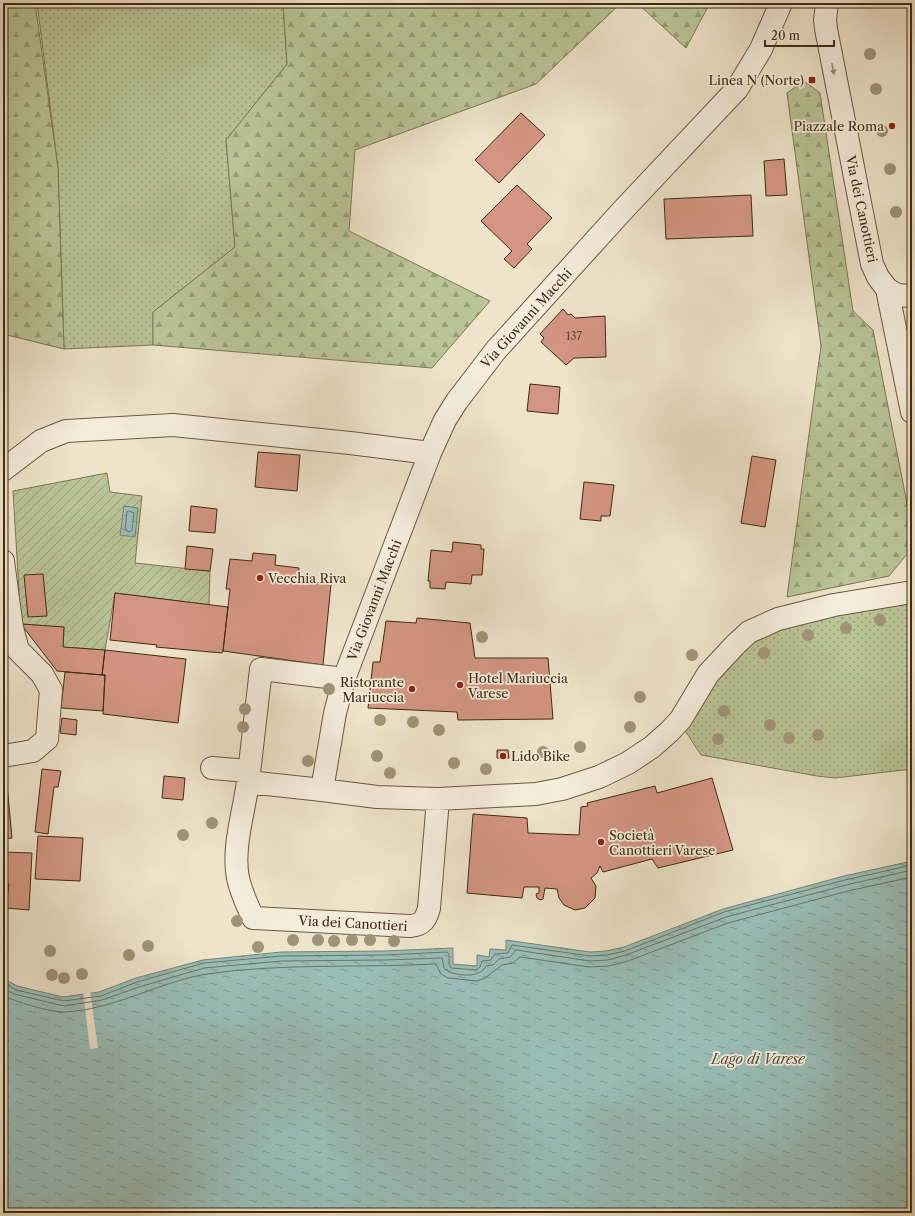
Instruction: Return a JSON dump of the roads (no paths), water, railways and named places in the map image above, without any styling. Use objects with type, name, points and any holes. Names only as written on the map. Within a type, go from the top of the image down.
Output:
[{"type":"street","name":"Via Giovanni Macchi","points":[[322,790],[335,713],[344,679],[430,453],[445,420],[457,401],[496,350],[618,215],[737,89],[761,49],[781,3]]},
{"type":"street","name":"Via dei Canottieri","points":[[827,3],[825,20],[826,29],[872,264],[878,277],[887,289],[912,412]]},
{"type":"street","points":[[887,289],[897,295],[912,296]]},
{"type":"street","points":[[3,470],[41,441],[66,431],[173,425],[350,443],[430,453]]},
{"type":"street","points":[[3,561],[12,628],[18,650],[42,674],[51,690],[47,739],[33,751],[3,756]]},
{"type":"street","points":[[212,768],[248,777],[322,790],[377,796],[438,799],[536,794],[562,789],[599,777],[628,763],[652,747],[681,719],[708,674],[749,632],[778,619],[827,606],[912,592]]},
{"type":"street","points":[[248,777],[261,670],[344,679]]},
{"type":"street","name":"Via dei Canottieri","points":[[248,777],[237,862],[242,894],[253,918],[410,926],[422,923],[427,917],[429,908],[438,799]]},
{"type":"water","points":[[124,506],[138,508],[135,537],[120,535]]},
{"type":"water","name":"Lago di Varese","points":[[912,861],[912,1213],[3,1213],[3,978],[17,986],[63,997],[99,992],[136,978],[203,960],[281,952],[384,951],[453,948],[453,964],[477,966],[477,955],[489,957],[490,949],[506,950],[506,940],[590,952],[606,951],[624,947],[723,909],[844,876]]},
{"type":"place","name":"Linea N (Norte)","points":[[812,80]]},
{"type":"place","name":"Piazzale Roma","points":[[892,126]]},
{"type":"place","name":"Vecchia Riva","points":[[260,578]]},
{"type":"place","name":"Hotel Mariuccia Varese","points":[[460,685]]},
{"type":"place","name":"Ristorante Mariuccia","points":[[412,689]]},
{"type":"place","name":"Lido Bike","points":[[503,756]]},
{"type":"place","name":"Società Canottieri Varese","points":[[601,842]]}]
